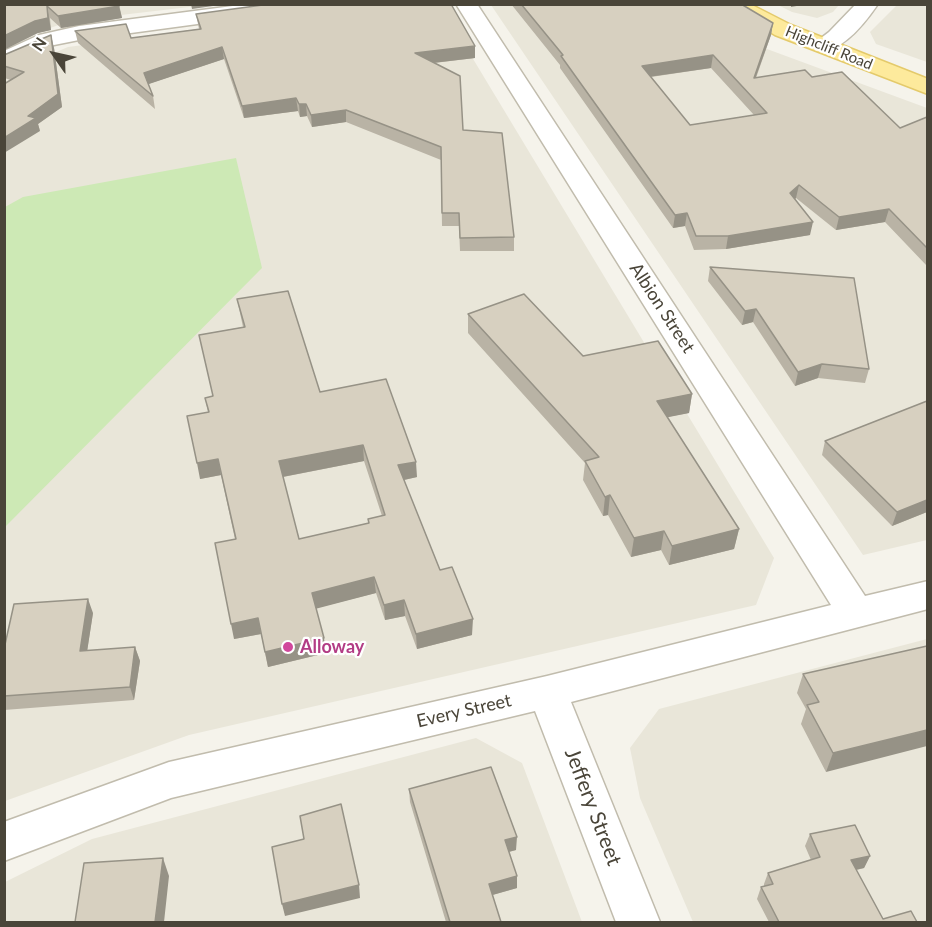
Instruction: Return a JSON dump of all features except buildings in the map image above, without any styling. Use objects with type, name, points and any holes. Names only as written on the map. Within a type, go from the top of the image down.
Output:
[{"type":"main road","name":"Highcliff Road","points":[[733,4],[783,30],[927,87]]},
{"type":"street","points":[[4,60],[47,40],[79,33],[244,8],[301,4]]},
{"type":"street","name":"Albion Street","points":[[466,4],[856,613]]},
{"type":"street","points":[[823,45],[837,37],[868,4]]},
{"type":"street","name":"Every Street","points":[[4,842],[169,780],[548,692],[927,595]]},
{"type":"street","name":"Jeffery Street","points":[[548,692],[638,922]]},
{"type":"shaded area","points":[[4,5],[206,5],[70,21],[5,44]]},
{"type":"shaded area","points":[[384,5],[455,29],[774,558],[756,605],[189,735],[5,801],[5,80],[35,61],[68,47]]},
{"type":"shaded area","points":[[491,5],[687,5],[710,28],[927,108],[927,540],[863,555]]},
{"type":"shaded area","points":[[778,5],[839,5],[833,12],[817,18],[792,12]]},
{"type":"shaded area","points":[[897,5],[927,5],[927,62],[876,44],[870,32]]},
{"type":"shaded area","points":[[927,639],[927,922],[693,922],[640,798],[630,748],[659,709]]},
{"type":"shaded area","points":[[476,738],[522,763],[582,922],[5,922],[5,882],[92,839]]},
{"type":"green space","points":[[236,158],[262,268],[5,527],[5,207],[23,197]]},
{"type":"place","name":"Alloway","points":[[288,647]]}]
